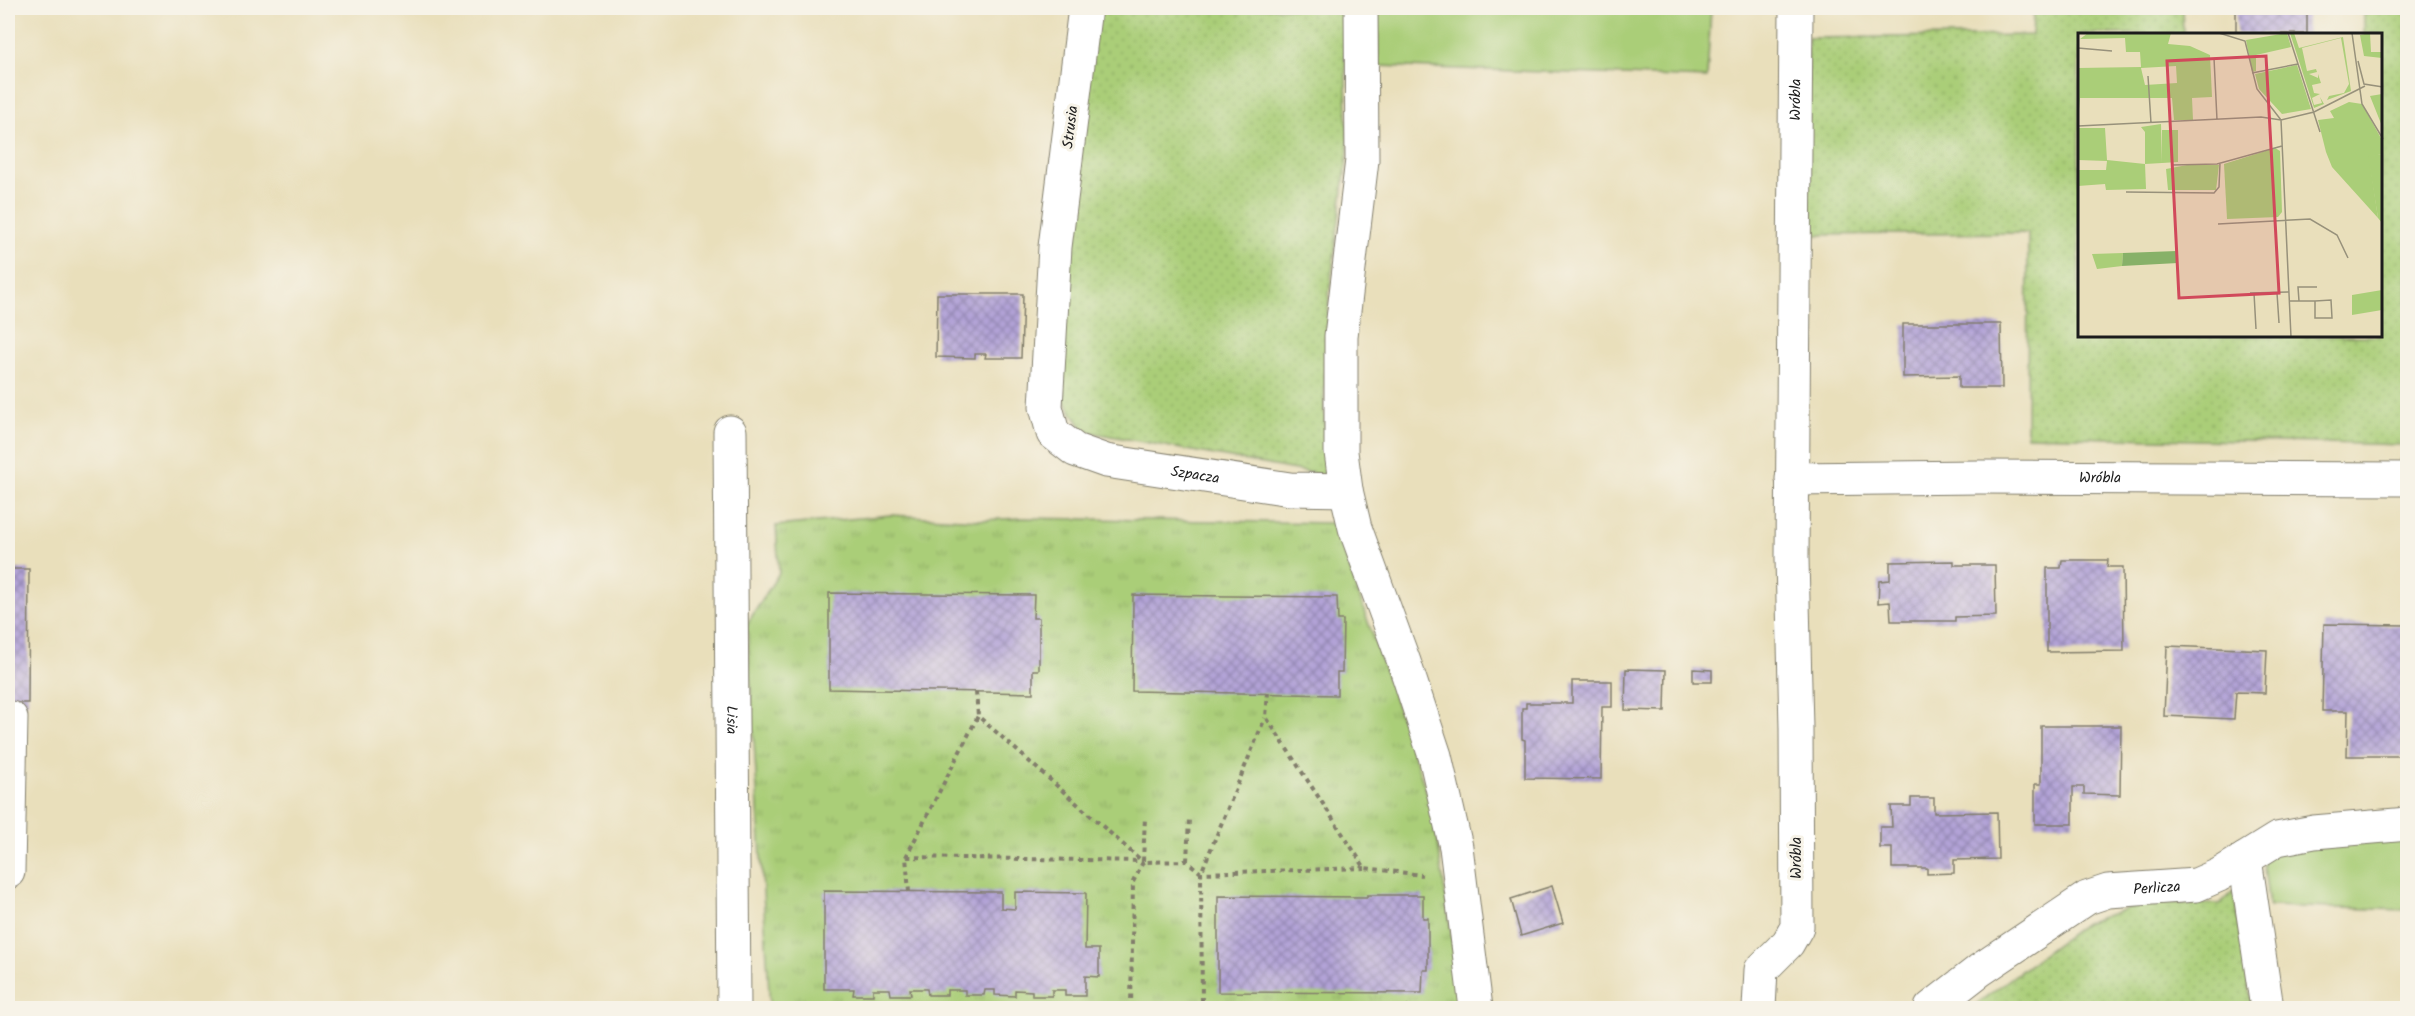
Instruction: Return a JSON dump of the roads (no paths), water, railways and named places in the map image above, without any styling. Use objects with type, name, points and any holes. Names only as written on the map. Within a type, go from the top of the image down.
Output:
[{"type":"street","name":"Strusia","points":[[1053,433],[1046,407],[1055,247],[1085,8]]},
{"type":"street","points":[[1362,8],[1362,160],[1341,336],[1341,452],[1346,490],[1355,528],[1404,662],[1435,756],[1455,847],[1460,1008]]},
{"type":"street","name":"Wróbla","points":[[1760,1008],[1761,970],[1788,943],[1797,927],[1792,479],[1796,8]]},
{"type":"street","name":"Lisia","points":[[730,432],[735,1008]]},
{"type":"street","name":"Szpacza","points":[[1053,433],[1074,450],[1106,461],[1290,489],[1346,490]]},
{"type":"street","name":"Wróbla","points":[[1792,479],[1980,477],[2408,479]]},
{"type":"street","points":[[8,872],[11,718]]},
{"type":"street","name":"Perlicza","points":[[1931,1008],[1980,969],[2087,898],[2108,891],[2196,885],[2277,839],[2314,832],[2408,824]]},
{"type":"street","points":[[2245,859],[2267,1008]]}]
